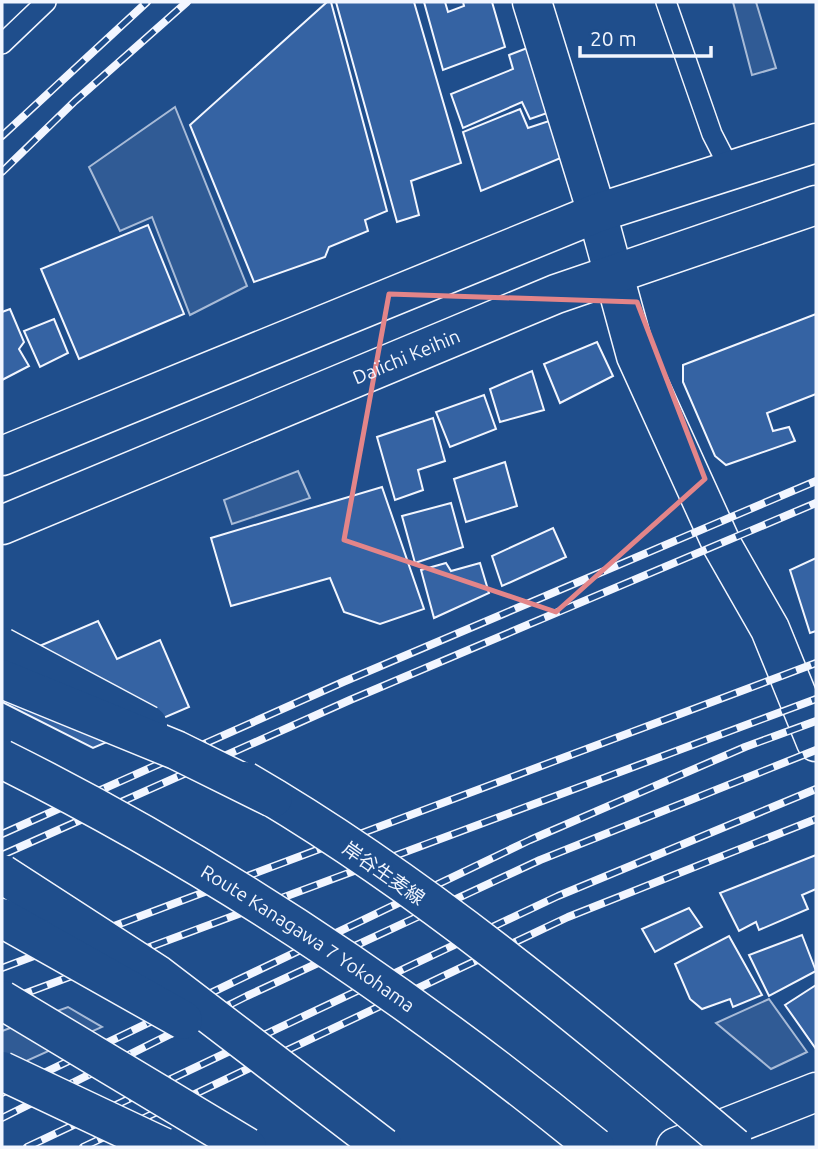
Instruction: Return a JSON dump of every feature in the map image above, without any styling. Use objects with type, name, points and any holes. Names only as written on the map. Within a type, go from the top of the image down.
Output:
[{"type":"main road","points":[[532,2],[597,213],[636,356],[722,545],[770,629],[816,742]]},
{"type":"main road","points":[[2,456],[597,213],[816,143]]},
{"type":"main road","name":"Daiichi Keihin","points":[[2,526],[555,294],[816,205]]},
{"type":"main road","name":"岸谷生麦線","points":[[2,647],[110,703],[273,797],[410,890],[542,989],[734,1147]]},
{"type":"main road","points":[[2,679],[176,750],[273,797]]},
{"type":"main road","name":"Route Kanagawa 7 Yokohama","points":[[2,758],[156,841],[389,992],[486,1061],[595,1147]]},
{"type":"main road","points":[[2,769],[156,841]]},
{"type":"main road","points":[[2,874],[158,975],[380,1147]]},
{"type":"main road","points":[[2,918],[164,1008],[380,1147]]},
{"type":"main road","points":[[2,1000],[247,1147]]},
{"type":"main road","points":[[2,1071],[163,1147]]},
{"type":"main road","points":[[676,1147],[816,1092]]},
{"type":"lane","points":[[2,44],[46,2]]},
{"type":"lane","points":[[666,2],[712,134],[731,171]]},
{"type":"highlighted area","points":[[389,294],[637,302],[705,479],[556,612],[344,540]]},
{"type":"shaded area","points":[[733,2],[756,2],[776,68],[752,75]]},
{"type":"shaded area","points":[[175,107],[247,286],[190,315],[152,217],[120,231],[89,167]]},
{"type":"shaded area","points":[[298,471],[310,498],[232,524],[224,500]]},
{"type":"shaded area","points":[[769,999],[807,1052],[771,1069],[716,1023]]},
{"type":"shaded area","points":[[68,1007],[102,1027],[2,1072],[2,1031]]},
{"type":"building","points":[[327,2],[331,2],[387,211],[365,220],[368,231],[329,247],[325,257],[254,282],[190,125]]},
{"type":"building","points":[[336,2],[414,2],[461,163],[411,181],[419,215],[397,222]]},
{"type":"building","points":[[424,2],[445,2],[448,12],[464,6],[463,2],[492,2],[505,47],[443,70]]},
{"type":"building","points":[[535,45],[556,110],[530,119],[522,102],[463,128],[451,94],[513,69],[509,55]]},
{"type":"building","points":[[520,109],[528,128],[558,118],[568,155],[481,191],[463,132]]},
{"type":"building","points":[[148,225],[184,314],[79,359],[41,269]]},
{"type":"building","points":[[10,309],[24,342],[19,349],[29,366],[2,380],[2,312]]},
{"type":"building","points":[[816,314],[816,394],[767,413],[773,431],[789,427],[795,441],[726,465],[715,456],[683,382],[683,365]]},
{"type":"building","points":[[54,319],[68,353],[40,367],[24,331]]},
{"type":"building","points":[[597,342],[613,376],[560,403],[544,364]]},
{"type":"building","points":[[532,371],[544,410],[500,422],[490,389]]},
{"type":"building","points":[[484,395],[496,429],[450,447],[436,412]]},
{"type":"building","points":[[433,418],[445,461],[418,470],[423,490],[395,500],[377,437]]},
{"type":"building","points":[[505,462],[517,506],[466,522],[454,479]]},
{"type":"building","points":[[382,487],[424,609],[380,624],[344,612],[330,578],[231,606],[211,538]]},
{"type":"building","points":[[451,503],[463,547],[415,563],[402,516]]},
{"type":"building","points":[[553,528],[566,557],[502,586],[492,556]]},
{"type":"building","points":[[816,558],[816,631],[810,633],[790,570]]},
{"type":"building","points":[[446,563],[451,571],[480,563],[489,593],[434,618],[421,570]]},
{"type":"building","points":[[98,621],[117,659],[160,640],[189,707],[93,748],[2,702],[2,662]]},
{"type":"building","points":[[816,855],[816,889],[802,895],[808,909],[759,930],[756,922],[739,931],[720,893]]},
{"type":"building","points":[[689,908],[702,927],[655,952],[642,929]]},
{"type":"building","points":[[802,935],[816,971],[769,996],[749,955]]},
{"type":"building","points":[[729,936],[762,995],[733,1007],[730,999],[702,1009],[690,999],[675,964]]},
{"type":"building","points":[[816,985],[816,1049],[785,1005]]},
{"type":"railway","points":[[2,136],[147,2]]},
{"type":"railway","points":[[2,172],[75,101],[187,2]]},
{"type":"railway","points":[[2,834],[343,682],[816,481]]},
{"type":"railway","points":[[2,855],[350,700],[816,503]]},
{"type":"railway","points":[[2,968],[816,663]]},
{"type":"railway","points":[[2,1002],[816,699]]},
{"type":"railway","points":[[2,1093],[530,840],[745,747],[816,721]]},
{"type":"railway","points":[[2,1118],[247,996],[540,860],[816,750]]},
{"type":"railway","points":[[27,1147],[558,896],[816,789]]},
{"type":"railway","points":[[83,1147],[568,917],[816,819]]}]
